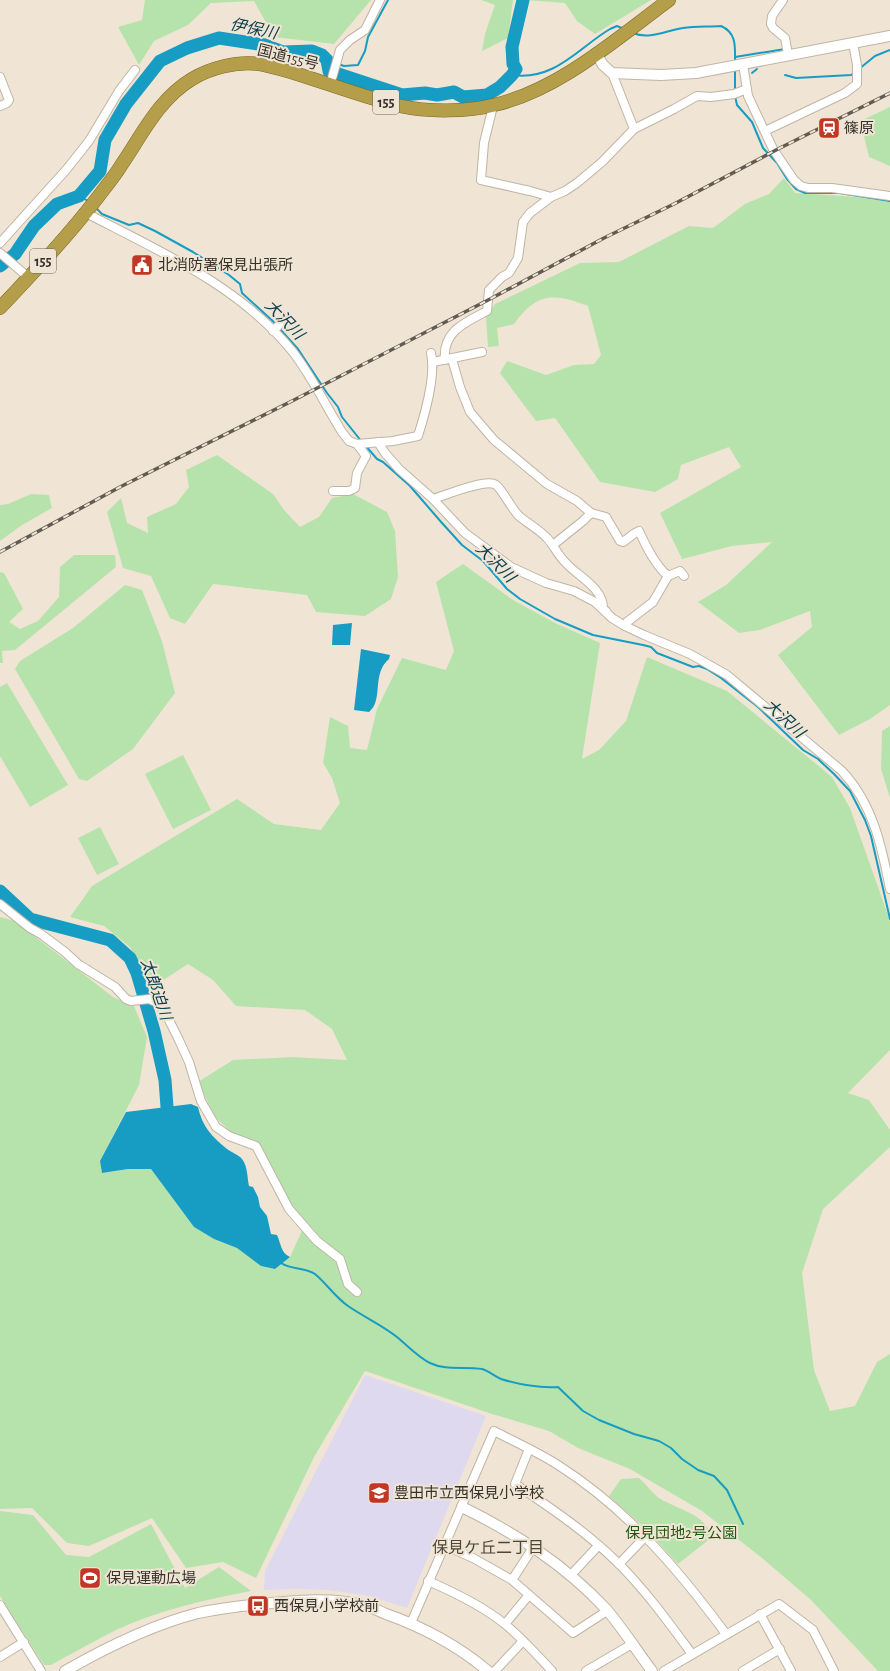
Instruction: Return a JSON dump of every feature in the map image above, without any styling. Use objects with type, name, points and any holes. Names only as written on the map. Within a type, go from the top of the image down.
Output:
[{"type":"highway","name":"国道155号","points":[[0,308],[86,213],[166,99],[193,78],[228,65],[244,63],[258,64],[331,81],[402,106],[421,109],[448,110],[493,106],[522,97],[560,78],[669,0]]},
{"type":"street","points":[[331,81],[340,50],[350,40],[365,30],[380,0]]},
{"type":"street","points":[[783,0],[772,16],[771,24],[773,28],[785,38],[788,54]]},
{"type":"street","points":[[612,73],[638,75],[696,73],[788,54],[890,36]]},
{"type":"street","points":[[765,131],[839,96],[857,84],[857,65],[853,43]]},
{"type":"street","points":[[596,53],[603,65],[612,73],[634,129]]},
{"type":"street","points":[[743,64],[748,96],[778,158],[783,163],[789,174],[801,186],[808,188],[832,188],[890,196]]},
{"type":"street","points":[[0,243],[66,170],[84,147],[119,91],[135,70]]},
{"type":"street","points":[[0,77],[9,100],[7,103],[0,106]]},
{"type":"street","points":[[668,576],[664,573],[650,552],[639,531],[623,542],[620,541],[606,517],[591,513],[578,501],[547,484],[494,440],[470,412],[449,360],[445,354],[448,341],[460,325],[487,312],[489,290],[502,277],[509,273],[518,258],[523,222],[530,213],[551,197],[566,191],[577,183],[602,162],[634,129],[657,116],[674,110],[697,96],[734,94],[746,89]]},
{"type":"street","points":[[493,106],[484,143],[481,180],[530,190],[551,197]]},
{"type":"street","points":[[86,213],[168,254],[194,270],[237,300],[274,330],[305,369],[342,432],[349,441],[357,444],[393,442],[418,436],[425,414],[433,362],[431,353]]},
{"type":"street","points":[[0,253],[28,278]]},
{"type":"street","points":[[274,330],[284,320]]},
{"type":"street","points":[[433,362],[449,360],[482,352]]},
{"type":"street","points":[[374,442],[399,469],[433,499],[465,533],[511,567],[546,583],[574,591],[596,602],[612,618],[625,626],[690,654],[727,676],[758,699],[842,771],[851,781],[866,806],[875,826],[887,859],[890,889]]},
{"type":"street","points":[[334,491],[349,491],[354,488],[357,473],[366,459],[365,454],[357,444]]},
{"type":"street","points":[[433,499],[464,488],[493,483],[498,485],[510,507],[542,534],[553,545],[564,561],[588,582],[603,601],[603,609],[612,618]]},
{"type":"street","points":[[553,545],[584,521],[591,513]]},
{"type":"street","points":[[625,626],[627,622],[653,602],[668,576],[678,571],[680,571],[684,576]]},
{"type":"street","points":[[0,904],[30,928],[60,948],[78,964],[115,987],[126,999],[131,1001],[149,999],[158,1003],[167,1016],[189,1062],[202,1101],[216,1127],[229,1136],[256,1146],[289,1209],[317,1241],[340,1260],[348,1284],[357,1292]]},
{"type":"street","points":[[411,1623],[494,1431],[558,1465],[606,1500],[646,1536],[697,1594],[726,1634]]},
{"type":"street","points":[[529,1449],[515,1484],[555,1510],[619,1564],[649,1598],[692,1654]]},
{"type":"street","points":[[462,1506],[534,1546],[571,1575],[607,1611],[652,1671]]},
{"type":"street","points":[[619,1564],[646,1536]]},
{"type":"street","points":[[444,1545],[473,1558],[512,1580],[573,1633],[607,1611]]},
{"type":"street","points":[[512,1580],[534,1546]]},
{"type":"street","points":[[571,1575],[598,1546]]},
{"type":"street","points":[[428,1581],[470,1600],[505,1624],[523,1640],[552,1671]]},
{"type":"street","points":[[505,1624],[530,1595]]},
{"type":"street","points":[[65,1671],[103,1650],[145,1630],[198,1613],[245,1605],[326,1600],[363,1605],[411,1623],[469,1656],[488,1671]]},
{"type":"street","points":[[664,1671],[778,1604],[813,1630],[834,1671]]},
{"type":"street","points":[[1,1607],[41,1671]]},
{"type":"street","points":[[760,1614],[791,1671]]},
{"type":"street","points":[[495,1671],[523,1640]]},
{"type":"street","points":[[0,1657],[24,1642]]},
{"type":"street","points":[[586,1671],[632,1644]]},
{"type":"street","points":[[746,1670],[780,1649]]},
{"type":"shaded area","name":"豊田市立西保見小学校","points":[[365,1375],[486,1416],[407,1608],[369,1596],[328,1590],[264,1590],[265,1571]]},
{"type":"green space","points":[[145,0],[371,0],[334,44],[274,37],[254,1],[211,3],[188,25],[154,41],[139,65],[118,27],[142,20]]},
{"type":"green space","points":[[481,0],[513,0],[508,38],[482,51],[485,34],[495,5]]},
{"type":"green space","points":[[526,0],[651,0],[595,34],[577,21],[565,3]]},
{"type":"green space","points":[[890,107],[890,166],[869,157],[863,132],[854,124]]},
{"type":"green space","points":[[784,178],[795,193],[858,197],[890,202],[890,705],[870,719],[839,735],[778,655],[812,627],[810,611],[760,630],[739,633],[698,602],[726,585],[772,542],[732,546],[682,559],[660,513],[741,467],[729,447],[681,465],[678,479],[655,492],[600,482],[555,418],[536,421],[500,373],[507,361],[546,375],[574,365],[594,364],[601,355],[588,306],[565,299],[556,298],[547,298],[539,301],[530,306],[514,324],[497,328],[499,346],[488,347],[486,317],[495,304],[580,263],[619,262],[689,226],[713,228],[745,204],[769,194]]},
{"type":"green space","points":[[217,455],[273,494],[284,510],[300,527],[319,517],[332,498],[353,494],[387,512],[395,531],[398,577],[391,599],[365,616],[316,612],[307,595],[213,584],[185,624],[170,618],[151,576],[123,568],[107,512],[121,498],[127,523],[148,533],[147,517],[176,504],[189,487],[186,470]]},
{"type":"green space","points":[[31,494],[49,495],[52,508],[22,525],[0,541],[0,505],[8,504]]},
{"type":"green space","points":[[74,555],[115,555],[116,567],[15,650],[2,651],[3,663],[0,663],[0,572],[4,573],[23,609],[9,622],[20,629],[38,621],[59,597],[60,567]]},
{"type":"green space","points":[[463,564],[513,600],[555,623],[600,643],[582,759],[599,750],[626,721],[647,657],[727,691],[832,777],[850,808],[890,921],[890,1050],[848,1093],[869,1100],[890,1130],[890,1147],[823,1209],[802,1273],[814,1370],[830,1411],[855,1406],[877,1362],[890,1354],[890,1671],[878,1671],[811,1600],[762,1558],[702,1511],[630,1469],[578,1448],[549,1431],[492,1414],[365,1371],[314,1457],[256,1578],[223,1562],[186,1568],[152,1518],[89,1546],[67,1543],[32,1508],[0,1509],[0,917],[15,921],[113,997],[134,1006],[147,1037],[139,1085],[100,1161],[102,1173],[128,1169],[151,1169],[194,1227],[214,1239],[237,1248],[261,1266],[275,1269],[290,1257],[305,1224],[289,1209],[257,1144],[231,1132],[215,1117],[198,1082],[233,1060],[292,1057],[347,1060],[332,1029],[305,1010],[236,1006],[213,980],[188,964],[148,990],[131,948],[104,926],[70,917],[92,886],[237,799],[274,824],[321,830],[340,803],[332,778],[323,763],[330,717],[348,726],[350,748],[367,750],[377,709],[402,658],[446,670],[454,651],[436,582]]},
{"type":"green space","points":[[125,585],[142,590],[162,641],[175,693],[133,749],[87,781],[79,779],[15,669],[20,661],[73,628]]},
{"type":"green space","points":[[7,683],[68,785],[30,807],[0,756],[0,687]]},
{"type":"green space","points":[[890,726],[890,798],[881,769],[882,731]]},
{"type":"green space","points":[[183,755],[211,810],[173,829],[145,774]]},
{"type":"green space","points":[[100,827],[119,864],[97,875],[78,838]]},
{"type":"green space","name":"保見団地2号公園","points":[[639,1478],[659,1498],[698,1518],[705,1523],[709,1530],[711,1538],[678,1564],[645,1528],[609,1496],[621,1479]]},
{"type":"green space","name":"保見運動広場","points":[[0,1511],[33,1515],[66,1555],[89,1557],[151,1524],[185,1588],[219,1567],[251,1591],[165,1611],[116,1630],[51,1665],[44,1665],[0,1596]]},
{"type":"water","points":[[352,623],[350,645],[332,645],[333,625]]},
{"type":"water","points":[[361,649],[390,655],[380,672],[376,701],[369,712],[354,710]]},
{"type":"water","points":[[191,1104],[198,1107],[202,1120],[208,1131],[227,1149],[240,1157],[244,1162],[249,1186],[253,1187],[258,1197],[260,1207],[267,1216],[271,1234],[277,1235],[283,1251],[290,1257],[275,1269],[261,1266],[237,1248],[214,1239],[194,1227],[151,1169],[128,1169],[102,1173],[100,1161],[126,1112]]},
{"type":"waterway","points":[[338,64],[344,66],[358,65],[365,51],[368,37],[388,0]]},
{"type":"waterway","name":"伊保川","points":[[0,266],[15,254],[34,226],[57,204],[79,196],[100,171],[105,140],[126,104],[160,61],[187,48],[219,38],[265,45],[283,52],[312,51],[322,55],[327,60],[329,71],[402,95],[425,93],[437,95],[454,92],[463,97],[487,95],[500,87],[516,69],[513,64],[512,47],[523,0]]},
{"type":"waterway","points":[[512,75],[527,76],[541,73],[565,61],[610,29],[617,26],[624,29]]},
{"type":"waterway","points":[[633,33],[639,35],[652,35],[683,28],[721,26],[730,32],[734,41],[735,62]]},
{"type":"waterway","points":[[735,57],[785,49]]},
{"type":"waterway","points":[[859,69],[875,56],[890,50]]},
{"type":"waterway","name":"伊保川","points":[[327,60],[333,63]]},
{"type":"waterway","points":[[735,68],[735,92]]},
{"type":"waterway","points":[[752,73],[757,69]]},
{"type":"waterway","points":[[785,75],[796,78],[851,75],[854,73]]},
{"type":"waterway","points":[[735,96],[737,105],[752,122],[763,148],[777,163],[787,179],[796,189],[805,193],[840,193],[890,201]]},
{"type":"waterway","name":"大沢川","points":[[79,196],[88,201]]},
{"type":"waterway","name":"大沢川","points":[[96,208],[102,214],[129,225],[138,223],[155,231],[193,252],[229,275],[240,284],[242,293],[276,324]]},
{"type":"waterway","name":"大沢川","points":[[279,328],[298,349],[338,407],[342,417],[362,442]]},
{"type":"waterway","name":"大沢川","points":[[365,445],[377,459],[383,462],[410,486],[462,545],[483,561],[507,589],[520,599],[555,619],[593,635],[651,647],[657,653],[693,667],[699,666],[707,669],[758,707],[803,750],[818,759],[850,791],[865,820],[871,836],[890,919]]},
{"type":"waterway","name":"太郎迫川","points":[[0,891],[30,919],[110,940],[130,958],[137,973],[154,1031],[165,1080],[167,1107]]},
{"type":"waterway","points":[[281,1263],[289,1267],[307,1270],[315,1274],[343,1302],[397,1337],[417,1355],[430,1363],[449,1368],[482,1369],[501,1379],[522,1384],[543,1387],[558,1387],[583,1411],[599,1420],[634,1434],[659,1441],[671,1448],[682,1459],[698,1470],[714,1476],[727,1490],[743,1524]]},
{"type":"railway","points":[[0,552],[120,487],[294,400],[492,298],[604,238],[674,204],[778,149],[890,93]]},
{"type":"place","name":"篠原","points":[[829,128]]},
{"type":"place","name":"北消防署保見出張所","points":[[142,265]]},
{"type":"place","name":"豊田市立西保見小学校","points":[[379,1493]]},
{"type":"place","name":"保見運動広場","points":[[90,1578]]},
{"type":"place","name":"西保見小学校前","points":[[258,1606]]},
{"type":"district","name":"保見ケ丘二丁目","points":[[488,1547]]}]
